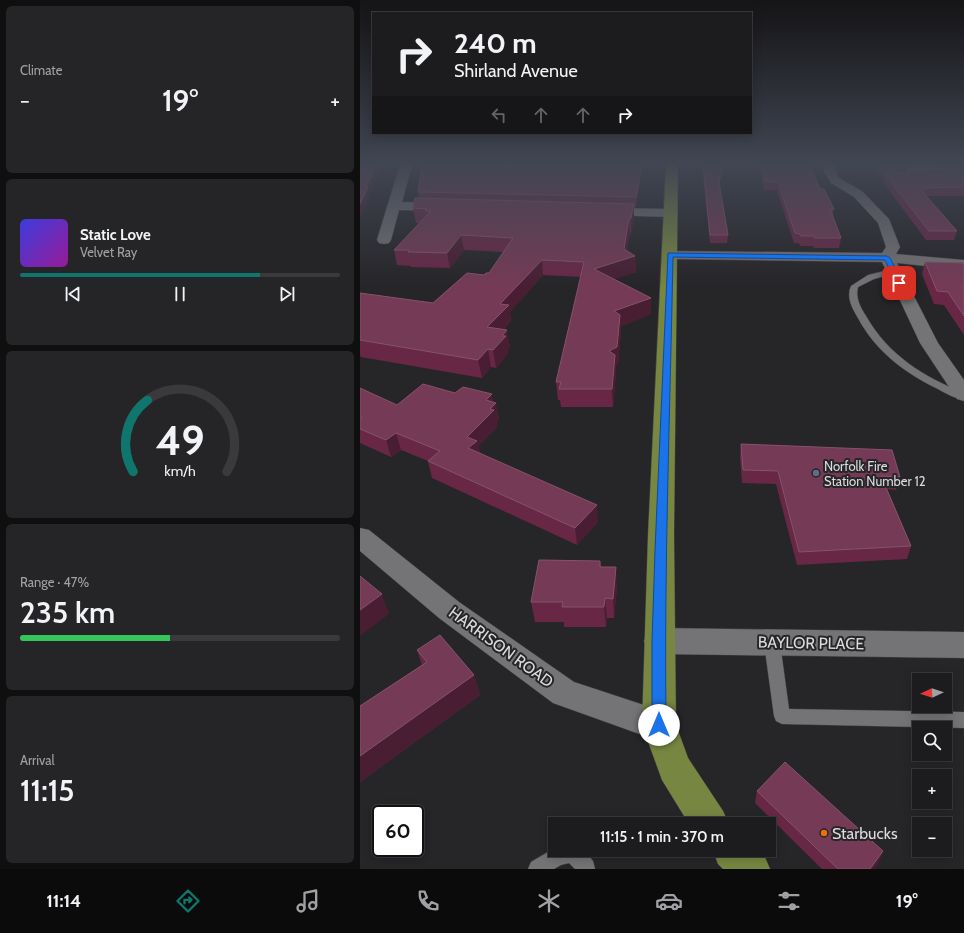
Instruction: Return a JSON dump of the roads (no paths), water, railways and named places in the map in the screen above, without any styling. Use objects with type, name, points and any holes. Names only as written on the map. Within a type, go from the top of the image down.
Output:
[{"type":"main road","points":[[671,206],[658,641],[659,725],[674,768],[706,817]]},
{"type":"main road","points":[[739,857],[750,869]]},
{"type":"street","points":[[384,240],[394,206],[457,208]]},
{"type":"street","points":[[869,206],[884,222],[893,247],[890,265],[929,343],[964,396]]},
{"type":"street","points":[[592,211],[671,213]]},
{"type":"street","points":[[670,255],[890,265],[964,265]]},
{"type":"street","name":"HARRISON ROAD","points":[[360,537],[449,610],[564,694],[659,725]]},
{"type":"street","name":"BAYLOR PLACE","points":[[658,641],[964,645]]},
{"type":"lane","points":[[890,265],[854,286],[852,293],[853,298],[863,320],[887,352],[911,371],[936,386],[964,396]]},
{"type":"lane","points":[[772,643],[782,716],[964,720]]},
{"type":"lane","points":[[538,869],[553,858],[564,853],[574,854],[586,868]]},
{"type":"place","name":"Norfolk Fire Station Number 12","points":[[816,473]]},
{"type":"place","name":"Starbucks","points":[[824,833]]}]
